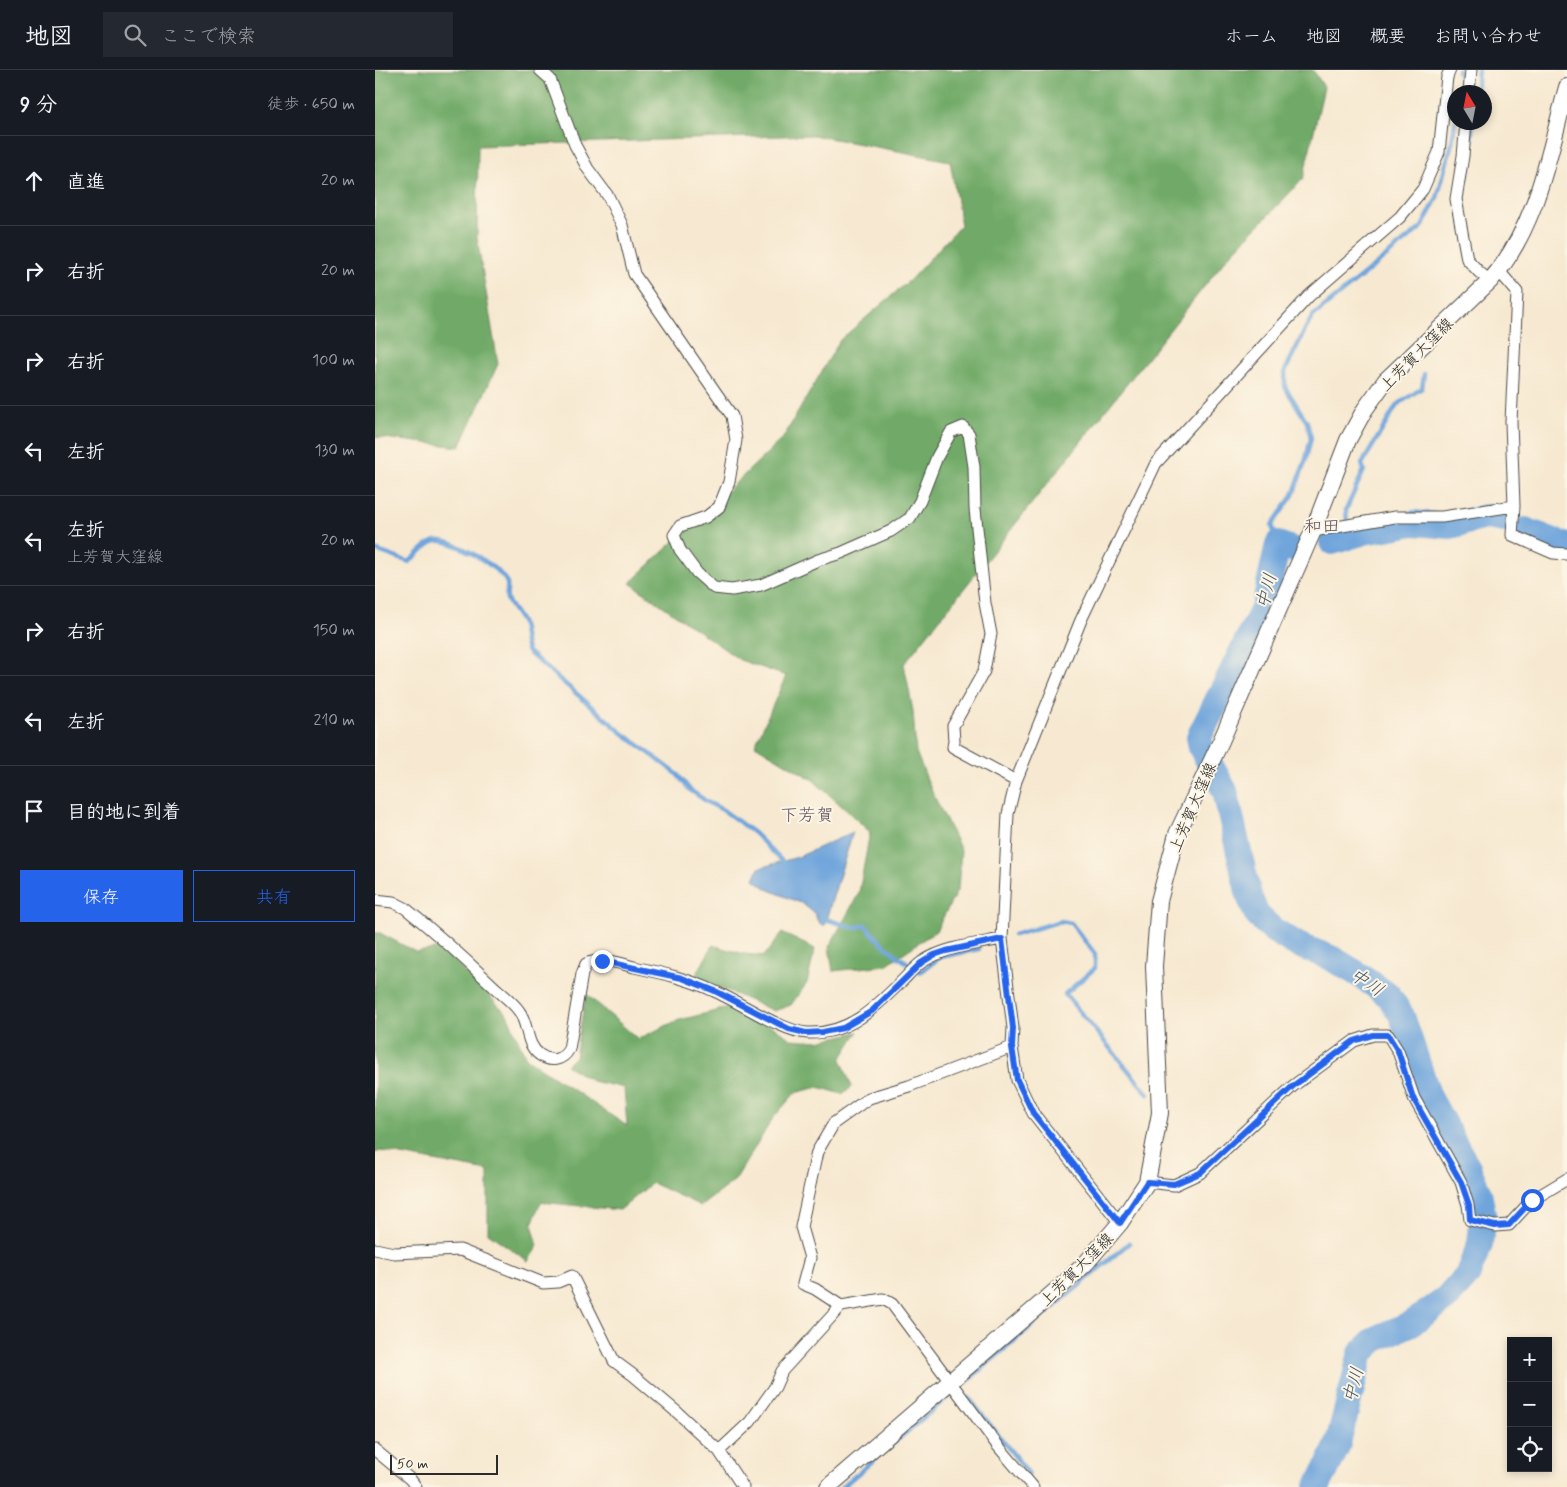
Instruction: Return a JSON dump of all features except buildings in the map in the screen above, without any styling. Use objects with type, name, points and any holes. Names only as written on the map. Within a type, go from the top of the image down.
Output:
[{"type":"main road","name":"上芳賀大窪線","points":[[829,1487],[1086,1263],[1120,1223],[1147,1182],[1160,1113],[1154,966],[1159,901],[1177,834],[1221,741],[1313,531],[1348,440],[1365,409],[1386,380],[1494,276],[1522,235],[1541,183],[1567,87]]},
{"type":"street","points":[[540,70],[550,79],[575,145],[608,196],[621,225],[634,274],[731,416],[736,440],[729,482],[719,507],[706,517],[680,526],[674,535],[681,550],[697,573],[714,588],[732,590],[761,585],[891,531],[910,518],[920,501],[937,457],[951,432],[963,427],[969,434],[974,467],[975,509],[985,603],[991,634],[984,671],[952,729],[953,747],[1016,781]]},
{"type":"street","points":[[1120,1223],[1033,1113],[1017,1080],[1012,1047],[1013,1028],[1002,939],[1008,814],[1016,781],[1081,620],[1156,463],[1309,296],[1400,217],[1423,189],[1439,152],[1447,77],[1451,70]]},
{"type":"street","points":[[1470,85],[1471,70]]},
{"type":"street","points":[[1465,130],[1456,199],[1467,259],[1479,272],[1494,276],[1517,292],[1511,422],[1514,506],[1512,535],[1553,554],[1567,554]]},
{"type":"street","points":[[1313,531],[1395,517],[1441,517],[1514,506]]},
{"type":"street","points":[[375,900],[393,902],[405,908],[469,963],[520,1011],[531,1046],[537,1054],[554,1060],[566,1054],[569,1049],[582,974],[586,964],[594,961],[623,964],[682,978],[715,991],[789,1029],[815,1033],[843,1028],[872,1011],[921,963],[934,955],[1002,939]]},
{"type":"street","points":[[1147,1182],[1174,1184],[1200,1173],[1293,1086],[1354,1041],[1373,1035],[1388,1035],[1398,1051],[1413,1098],[1461,1182],[1469,1205],[1470,1220],[1481,1223],[1509,1225],[1532,1200],[1567,1178]]},
{"type":"street","points":[[841,1306],[815,1289],[803,1284],[810,1258],[801,1227],[817,1152],[834,1123],[869,1098],[909,1086],[1012,1047]]},
{"type":"street","points":[[375,1249],[394,1253],[460,1250],[543,1283],[558,1282],[572,1276],[614,1361],[678,1413],[719,1451],[743,1487]]},
{"type":"street","points":[[719,1451],[750,1422],[775,1387],[782,1371],[841,1306],[865,1300],[883,1299],[892,1304],[998,1446],[1033,1487]]},
{"type":"street","points":[[375,1450],[410,1479],[416,1487]]},
{"type":"green space","points":[[375,70],[1313,70],[1324,87],[1303,179],[1227,258],[904,664],[913,711],[916,752],[933,794],[961,850],[958,889],[936,931],[886,965],[833,971],[829,947],[859,893],[870,832],[813,780],[755,745],[786,676],[740,660],[630,583],[783,438],[840,340],[910,280],[961,225],[950,161],[813,135],[478,146],[477,238],[498,364],[460,447],[375,437]]},
{"type":"green space","points":[[375,933],[380,933],[416,952],[442,948],[507,1014],[526,1058],[627,1126],[624,1088],[592,1081],[566,1065],[575,1057],[586,994],[638,1039],[676,1021],[731,1007],[779,1030],[790,1039],[818,1041],[858,1032],[841,1059],[852,1087],[842,1094],[818,1087],[795,1093],[773,1118],[735,1180],[701,1206],[652,1183],[620,1210],[541,1202],[532,1224],[538,1246],[528,1261],[488,1233],[488,1171],[380,1151],[375,1153]]},
{"type":"green space","points":[[782,933],[815,949],[807,983],[791,1005],[774,1011],[695,977],[713,945],[744,954],[764,956]]},
{"type":"water","points":[[853,832],[824,926],[818,922],[815,914],[803,904],[767,889],[754,879],[759,868],[798,857]]},
{"type":"waterway","points":[[1458,70],[1461,80],[1460,85]]},
{"type":"waterway","points":[[1477,85],[1478,70]]},
{"type":"waterway","points":[[1278,544],[1272,525],[1293,495],[1306,459],[1311,438],[1307,422],[1285,387],[1285,371],[1313,316],[1422,227],[1437,198],[1454,130]]},
{"type":"waterway","points":[[1463,213],[1463,193],[1469,166],[1472,130]]},
{"type":"waterway","points":[[1347,521],[1346,510],[1364,470],[1362,464],[1397,405],[1422,388],[1424,374]]},
{"type":"waterway","name":"中川","points":[[1332,542],[1364,532],[1414,523],[1451,526],[1486,517],[1505,520]]},
{"type":"waterway","name":"中川","points":[[1525,530],[1567,546]]},
{"type":"waterway","name":"中川","points":[[1347,532],[1348,537]]},
{"type":"waterway","points":[[375,550],[409,562],[432,542],[443,541],[464,549],[486,562],[507,583],[507,599],[521,622],[528,652],[620,731],[677,774],[690,790],[723,810],[754,833],[786,865]]},
{"type":"waterway","name":"中川","points":[[1292,549],[1278,544],[1264,607],[1199,737],[1201,748],[1225,791],[1249,896],[1257,915],[1273,930],[1298,945],[1331,958],[1363,977],[1389,996],[1402,1016],[1429,1097],[1468,1168],[1479,1193],[1483,1213],[1480,1244],[1467,1276],[1446,1299],[1412,1323],[1376,1339],[1361,1353],[1337,1447],[1317,1487]]},
{"type":"waterway","points":[[822,918],[855,928],[865,925],[887,947],[912,966]]},
{"type":"waterway","points":[[1014,935],[1061,921],[1071,923],[1095,954],[1095,968],[1065,994],[1148,1094]]},
{"type":"waterway","points":[[920,972],[941,957],[979,949]]},
{"type":"waterway","points":[[959,1388],[1129,1243]]},
{"type":"waterway","points":[[842,1487],[950,1395]]},
{"type":"waterway","points":[[969,1398],[1029,1474]]},
{"type":"district","name":"和田","points":[[1322,526]]},
{"type":"district","name":"下芳賀","points":[[807,815]]},
{"type":"route","points":[[602,961],[682,978],[715,991],[789,1029],[806,1033],[843,1028],[858,1020],[872,1011],[921,963],[934,955],[1002,939],[1013,1028],[1012,1047],[1017,1080],[1033,1113],[1120,1223],[1147,1182],[1174,1184],[1200,1173],[1293,1086],[1354,1041],[1373,1035],[1388,1035],[1398,1051],[1413,1098],[1461,1182],[1469,1205],[1470,1220],[1495,1226],[1509,1225],[1532,1200]]}]
